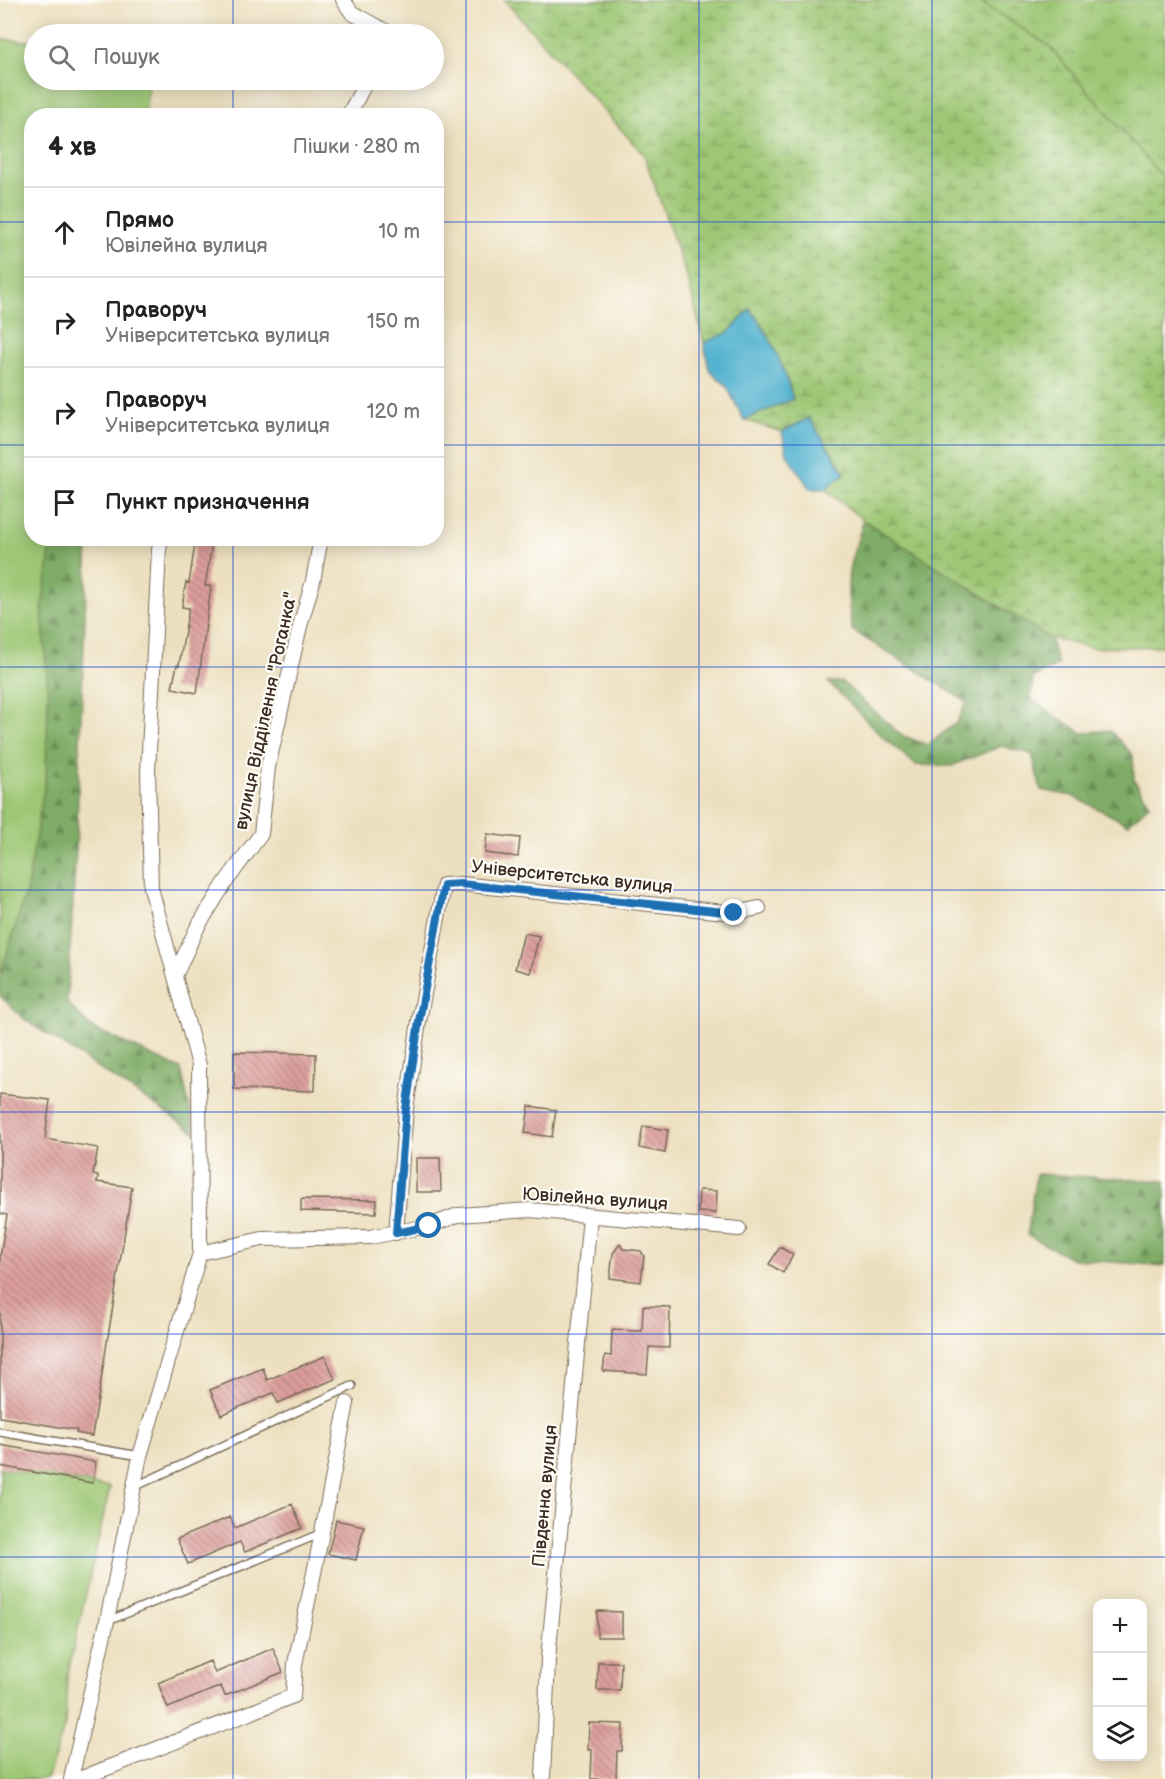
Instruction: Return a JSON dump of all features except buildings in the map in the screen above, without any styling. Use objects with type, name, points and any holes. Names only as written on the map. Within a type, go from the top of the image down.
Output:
[{"type":"street","points":[[343,0],[352,13],[372,24]]},
{"type":"street","points":[[352,108],[362,90]]},
{"type":"street","points":[[70,1779],[107,1622],[140,1456],[200,1253],[199,1065],[150,888],[148,772],[160,546]]},
{"type":"street","name":"вулиця Відділення \"Роганка\"","points":[[175,976],[197,928],[225,883],[261,834],[268,767],[320,546]]},
{"type":"street","name":"Університетська вулиця","points":[[396,1233],[407,1098],[444,885],[461,884],[734,913],[759,908]]},
{"type":"street","name":"Ювілейна вулиця","points":[[200,1253],[262,1239],[370,1237],[429,1226],[458,1215],[530,1210],[739,1229]]},
{"type":"street","name":"Південна вулиця","points":[[543,1779],[548,1659],[590,1217]]},
{"type":"street","points":[[79,1779],[293,1696],[295,1664],[347,1403]]},
{"type":"lane","points":[[133,1487],[352,1386]]},
{"type":"lane","points":[[0,1432],[140,1456]]},
{"type":"lane","points":[[107,1622],[322,1533]]},
{"type":"green space","points":[[504,0],[978,0],[1049,46],[1165,180],[1165,646],[1092,648],[1050,638],[863,520],[825,489],[845,473],[809,418],[782,432],[744,420],[793,399],[750,309],[729,332],[704,343],[688,280],[644,155]]},
{"type":"green space","points":[[978,0],[1165,0],[1165,180],[1049,46]]},
{"type":"green space","points":[[0,39],[24,41],[24,90],[148,90],[145,108],[24,108],[24,546],[51,546],[42,608],[48,696],[46,775],[27,888],[0,976]]},
{"type":"green space","points":[[863,520],[1050,638],[1058,665],[1033,677],[1031,699],[1082,733],[1109,730],[1133,755],[1134,780],[1150,804],[1128,824],[1073,796],[1041,790],[1032,754],[1001,746],[951,766],[916,765],[884,738],[828,682],[842,682],[901,735],[928,745],[957,722],[967,702],[852,630],[848,581],[850,565]]},
{"type":"green space","points":[[51,546],[88,546],[76,849],[67,1003],[92,1028],[181,1069],[195,1132],[24,1019],[0,996],[0,976],[27,888],[46,775],[48,696],[42,608]]},
{"type":"green space","points":[[1036,1174],[1165,1181],[1165,1266],[1073,1259],[1027,1235]]},
{"type":"green space","points":[[0,1468],[110,1487],[67,1677],[65,1725],[47,1779],[0,1779]]},
{"type":"water","points":[[750,309],[776,352],[793,399],[744,420],[726,385],[709,370],[704,343],[729,332]]},
{"type":"water","points":[[809,418],[845,473],[825,489],[810,489],[787,454],[782,432]]},
{"type":"route","points":[[429,1226],[396,1233],[406,1109],[419,1021],[444,885],[461,884],[734,913]]}]
